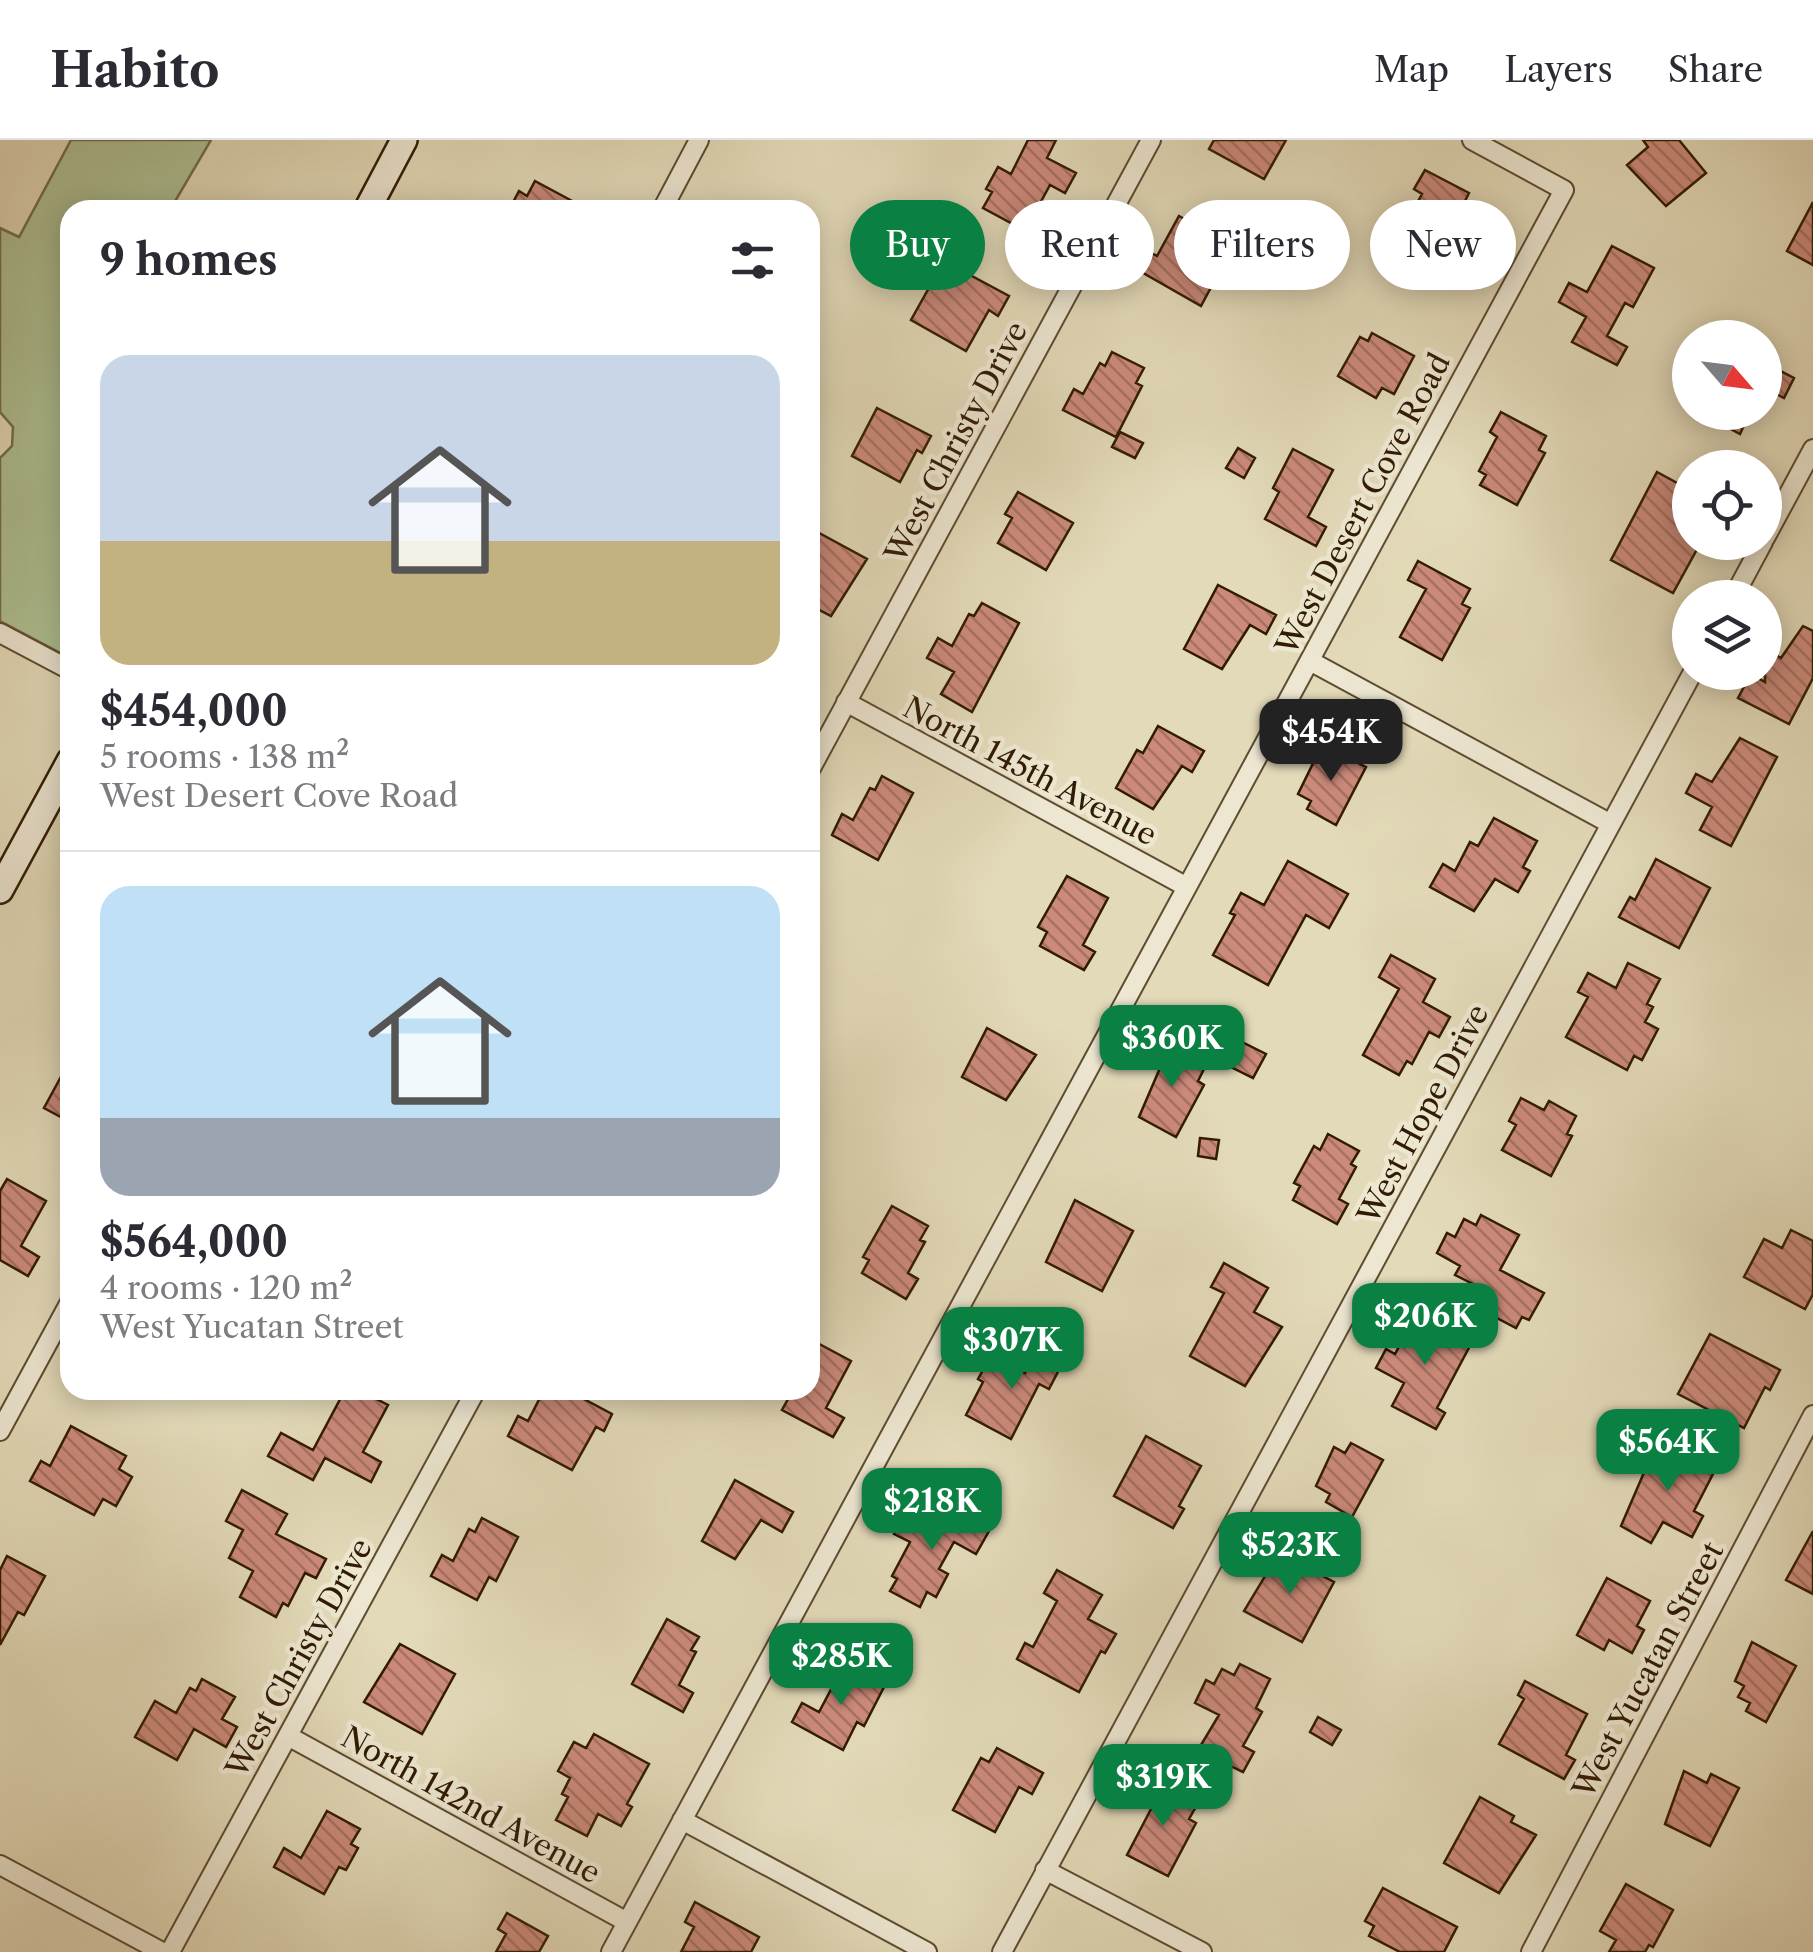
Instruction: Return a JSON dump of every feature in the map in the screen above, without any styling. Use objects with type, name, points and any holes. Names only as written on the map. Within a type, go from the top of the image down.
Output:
[{"type":"main road","points":[[372,200],[404,140]]},
{"type":"main road","points":[[0,890],[60,779]]},
{"type":"street","points":[[667,200],[700,140]]},
{"type":"street","name":"West Christy Drive","points":[[820,751],[1151,140]]},
{"type":"street","name":"West Desert Cove Road","points":[[611,1952],[1564,190],[1472,140]]},
{"type":"street","points":[[1782,507],[1813,449]]},
{"type":"street","points":[[0,633],[60,665]]},
{"type":"street","points":[[1310,661],[1611,824]]},
{"type":"street","name":"West Hope Drive","points":[[1002,1952],[1683,690]]},
{"type":"street","name":"North 145th Avenue","points":[[846,702],[1187,887]]},
{"type":"street","points":[[0,1431],[60,1320]]},
{"type":"street","name":"West Christy Drive","points":[[170,1952],[471,1400]]},
{"type":"street","name":"West Yucatan Street","points":[[1532,1952],[1813,1415]]},
{"type":"street","name":"North 142nd Avenue","points":[[288,1736],[627,1922]]},
{"type":"street","points":[[682,1820],[926,1952]]},
{"type":"street","points":[[0,1865],[162,1952]]},
{"type":"street","points":[[1046,1870],[1202,1952]]},
{"type":"green space","points":[[71,140],[211,140],[176,200],[60,200],[60,653],[0,621],[0,458],[12,446],[13,427],[0,412],[0,228],[19,237]]},
{"type":"building","points":[[1028,140],[1056,140],[1047,158],[1076,173],[1065,193],[1050,185],[1042,200],[1005,200],[1005,220],[985,209],[992,192],[986,189],[998,167],[1011,174]]},
{"type":"building","points":[[1214,140],[1286,140],[1264,179],[1209,149]]},
{"type":"building","points":[[1643,140],[1679,140],[1706,173],[1666,206],[1627,165],[1648,147]]},
{"type":"building","points":[[1425,170],[1469,193],[1466,200],[1419,200],[1422,194],[1414,189]]},
{"type":"building","points":[[535,181],[570,200],[514,200],[519,191],[527,196]]},
{"type":"building","points":[[1813,202],[1813,265],[1787,251]]},
{"type":"building","points":[[1174,225],[1174,290],[1210,290],[1201,306],[1154,279],[1154,254],[1157,256]]},
{"type":"building","points":[[1612,246],[1654,268],[1633,307],[1625,303],[1607,336],[1627,347],[1617,365],[1572,342],[1586,317],[1559,302],[1569,283],[1587,292]]},
{"type":"building","points":[[985,283],[1009,296],[998,316],[989,310],[966,351],[911,320],[928,290],[985,290]]},
{"type":"building","points":[[1372,333],[1414,356],[1394,394],[1382,388],[1376,398],[1338,376],[1360,337],[1368,341]]},
{"type":"building","points":[[1112,352],[1144,368],[1136,383],[1142,386],[1116,437],[1063,410],[1074,389],[1083,394],[1100,363],[1105,366]]},
{"type":"building","points":[[1782,372],[1794,378],[1782,397]]},
{"type":"building","points":[[877,408],[931,436],[922,453],[917,450],[900,482],[852,456]]},
{"type":"building","points":[[1501,412],[1546,436],[1539,450],[1545,453],[1517,505],[1480,485],[1486,475],[1479,471],[1497,437],[1490,432]]},
{"type":"building","points":[[1120,432],[1143,443],[1135,458],[1112,447]]},
{"type":"building","points":[[1238,448],[1255,458],[1244,478],[1226,468]]},
{"type":"building","points":[[1293,449],[1333,470],[1308,517],[1326,527],[1316,546],[1265,519],[1279,492],[1273,488]]},
{"type":"building","points":[[1657,472],[1672,480],[1672,560],[1691,560],[1680,580],[1672,580],[1672,592],[1611,560]]},
{"type":"building","points":[[1018,492],[1073,523],[1046,570],[998,543],[1012,518],[1005,514]]},
{"type":"building","points":[[820,533],[867,559],[831,616],[820,610]]},
{"type":"building","points":[[1418,561],[1470,589],[1462,604],[1470,608],[1442,660],[1400,637],[1426,589],[1408,580]]},
{"type":"building","points":[[1218,585],[1276,615],[1266,634],[1250,625],[1222,669],[1184,649]]},
{"type":"building","points":[[982,603],[1019,623],[972,712],[941,694],[954,672],[927,658],[938,638],[952,646],[969,614],[974,616]]},
{"type":"building","points":[[1803,626],[1813,631],[1813,678],[1789,724],[1738,698],[1742,690],[1782,690],[1782,657]]},
{"type":"building","points":[[1158,726],[1204,751],[1192,772],[1182,766],[1153,809],[1116,788],[1137,750],[1143,753]]},
{"type":"building","points":[[1740,738],[1777,757],[1731,846],[1700,830],[1712,807],[1686,793],[1696,774],[1712,782]]},
{"type":"building","points":[[1322,745],[1366,767],[1336,825],[1307,809],[1311,801],[1298,794]]},
{"type":"building","points":[[882,776],[913,793],[878,860],[832,835],[842,814],[853,820],[870,788],[875,790]]},
{"type":"building","points":[[1494,818],[1537,841],[1523,867],[1530,871],[1518,892],[1495,879],[1474,911],[1430,887],[1443,864],[1455,871],[1470,842],[1478,846]]},
{"type":"building","points":[[1656,859],[1710,888],[1679,948],[1619,917],[1630,897],[1635,900]]},
{"type":"building","points":[[1288,861],[1348,894],[1329,928],[1306,915],[1268,985],[1213,955],[1235,915],[1230,913],[1241,893],[1264,905]]},
{"type":"building","points":[[1067,876],[1108,898],[1083,945],[1095,952],[1084,970],[1040,946],[1047,932],[1038,927]]},
{"type":"building","points":[[1391,955],[1435,979],[1423,1002],[1450,1017],[1439,1037],[1429,1032],[1412,1064],[1407,1061],[1399,1075],[1363,1055],[1399,989],[1379,977]]},
{"type":"building","points":[[1628,963],[1660,979],[1647,1004],[1653,1007],[1645,1022],[1658,1029],[1642,1060],[1634,1056],[1627,1070],[1566,1037],[1588,997],[1578,992],[1588,973],[1616,988]]},
{"type":"building","points":[[987,1028],[1036,1055],[1006,1100],[962,1077]]},
{"type":"building","points":[[1228,1035],[1266,1054],[1253,1078],[1215,1059]]},
{"type":"building","points":[[1159,1043],[1205,1067],[1198,1081],[1204,1085],[1176,1137],[1139,1117],[1160,1068],[1149,1062]]},
{"type":"building","points":[[60,1078],[60,1117],[44,1108]]},
{"type":"building","points":[[1521,1098],[1544,1110],[1549,1101],[1576,1116],[1567,1134],[1572,1136],[1551,1176],[1502,1150],[1516,1125],[1509,1121]]},
{"type":"building","points":[[1328,1134],[1359,1151],[1351,1164],[1356,1167],[1339,1199],[1348,1204],[1337,1224],[1293,1200],[1300,1186],[1294,1183],[1314,1146],[1320,1150]]},
{"type":"building","points":[[1200,1138],[1219,1140],[1216,1159],[1198,1156]]},
{"type":"building","points":[[7,1179],[46,1201],[21,1246],[39,1257],[28,1276],[0,1260],[0,1191]]},
{"type":"building","points":[[1075,1200],[1133,1231],[1102,1291],[1046,1262]]},
{"type":"building","points":[[892,1206],[928,1226],[920,1240],[925,1242],[908,1273],[918,1279],[906,1299],[862,1273],[869,1260],[863,1257]]},
{"type":"building","points":[[1481,1215],[1519,1235],[1500,1270],[1544,1293],[1529,1320],[1522,1317],[1516,1328],[1478,1308],[1487,1291],[1455,1275],[1460,1266],[1437,1253],[1447,1233],[1455,1237],[1464,1219],[1476,1225]]},
{"type":"building","points":[[1791,1230],[1813,1241],[1813,1294],[1805,1309],[1744,1277],[1764,1239],[1782,1248]]},
{"type":"building","points":[[1224,1263],[1268,1288],[1254,1312],[1282,1327],[1245,1386],[1190,1356],[1224,1293],[1211,1287]]},
{"type":"building","points":[[1417,1313],[1472,1342],[1437,1408],[1445,1413],[1436,1429],[1392,1406],[1404,1383],[1376,1368],[1386,1349],[1395,1354]]},
{"type":"building","points":[[1710,1334],[1780,1370],[1770,1390],[1765,1387],[1744,1428],[1678,1394]]},
{"type":"building","points":[[820,1344],[851,1361],[826,1408],[844,1418],[833,1437],[782,1410],[788,1400],[820,1400]]},
{"type":"building","points":[[1039,1347],[1064,1360],[1049,1389],[1039,1384],[1011,1439],[966,1415],[983,1382],[978,1379],[987,1363],[1006,1374],[1011,1366],[1025,1373]]},
{"type":"building","points":[[340,1400],[378,1400],[388,1405],[363,1452],[381,1462],[371,1482],[325,1458],[313,1480],[268,1456],[281,1433],[313,1450]]},
{"type":"building","points":[[539,1400],[586,1400],[612,1414],[604,1431],[596,1427],[572,1470],[508,1436],[518,1416],[528,1421]]},
{"type":"building","points":[[71,1426],[126,1456],[119,1469],[132,1477],[116,1506],[103,1499],[94,1515],[30,1481],[41,1461],[50,1466]]},
{"type":"building","points":[[1146,1436],[1201,1466],[1179,1506],[1184,1509],[1173,1528],[1114,1496]]},
{"type":"building","points":[[1658,1440],[1715,1470],[1694,1511],[1703,1516],[1692,1537],[1663,1522],[1651,1543],[1621,1526]]},
{"type":"building","points":[[1351,1443],[1383,1460],[1352,1517],[1326,1502],[1330,1494],[1316,1486],[1334,1447],[1345,1453]]},
{"type":"building","points":[[735,1480],[793,1512],[782,1532],[761,1520],[735,1559],[702,1541]]},
{"type":"building","points":[[242,1490],[287,1514],[276,1534],[326,1559],[316,1578],[305,1573],[288,1606],[283,1603],[276,1617],[240,1597],[253,1571],[229,1558],[243,1530],[226,1521]]},
{"type":"building","points":[[945,1507],[989,1531],[976,1554],[954,1542],[939,1569],[948,1574],[936,1597],[927,1592],[920,1607],[890,1591],[897,1579],[892,1576],[910,1542],[894,1534],[905,1515],[932,1530]]},
{"type":"building","points":[[482,1518],[518,1537],[496,1581],[489,1577],[477,1600],[431,1576],[442,1555],[453,1561],[469,1529],[475,1532]]},
{"type":"building","points":[[1813,1531],[1813,1594],[1786,1580]]},
{"type":"building","points":[[1279,1553],[1334,1582],[1302,1642],[1244,1611]]},
{"type":"building","points":[[7,1556],[45,1576],[24,1615],[18,1612],[0,1645],[0,1570]]},
{"type":"building","points":[[1057,1570],[1102,1595],[1088,1619],[1116,1634],[1105,1653],[1101,1651],[1079,1692],[1017,1659],[1025,1643],[1033,1647],[1057,1601],[1044,1593]]},
{"type":"building","points":[[1607,1578],[1650,1601],[1637,1626],[1644,1630],[1632,1653],[1609,1640],[1604,1650],[1577,1635]]},
{"type":"building","points":[[667,1619],[699,1637],[679,1685],[693,1693],[683,1712],[632,1684]]},
{"type":"building","points":[[1752,1642],[1796,1666],[1766,1722],[1746,1711],[1750,1703],[1738,1697],[1744,1686],[1735,1681]]},
{"type":"building","points":[[400,1644],[455,1674],[422,1734],[364,1702]]},
{"type":"building","points":[[1240,1664],[1270,1679],[1256,1708],[1262,1712],[1243,1746],[1254,1752],[1243,1772],[1198,1750],[1219,1715],[1195,1703],[1206,1680],[1214,1684],[1222,1669],[1234,1675]]},
{"type":"building","points":[[844,1665],[884,1687],[864,1726],[857,1722],[843,1750],[792,1722],[802,1703],[819,1712]]},
{"type":"building","points":[[202,1679],[235,1697],[222,1719],[237,1727],[226,1747],[194,1729],[177,1760],[135,1737],[155,1701],[176,1713],[190,1688],[196,1691]]},
{"type":"building","points":[[1525,1681],[1587,1714],[1566,1755],[1575,1760],[1564,1779],[1499,1744],[1524,1699],[1518,1695]]},
{"type":"building","points":[[1318,1717],[1341,1730],[1332,1745],[1310,1732]]},
{"type":"building","points":[[594,1734],[649,1764],[627,1804],[632,1807],[621,1826],[598,1814],[587,1836],[556,1820],[568,1797],[562,1794],[570,1778],[558,1771],[574,1742],[586,1748]]},
{"type":"building","points":[[997,1748],[1043,1773],[1032,1794],[1019,1787],[995,1832],[953,1810],[981,1758],[989,1762]]},
{"type":"building","points":[[1684,1771],[1707,1783],[1711,1774],[1739,1788],[1710,1846],[1665,1824]]},
{"type":"building","points":[[1152,1782],[1197,1805],[1189,1819],[1196,1823],[1168,1876],[1127,1855],[1151,1809],[1141,1803]]},
{"type":"building","points":[[1480,1797],[1514,1816],[1511,1822],[1536,1835],[1499,1893],[1444,1863]]},
{"type":"building","points":[[327,1811],[360,1829],[351,1844],[358,1848],[346,1870],[339,1867],[324,1894],[274,1867],[284,1848],[301,1858]]},
{"type":"building","points":[[1626,1884],[1673,1910],[1653,1947],[1649,1945],[1645,1952],[1609,1952],[1616,1940],[1600,1931]]},
{"type":"building","points":[[1383,1888],[1457,1927],[1444,1952],[1400,1952],[1369,1936],[1374,1926],[1365,1921]]},
{"type":"building","points":[[695,1902],[759,1937],[751,1952],[681,1952],[694,1927],[685,1922]]},
{"type":"building","points":[[507,1913],[548,1936],[539,1952],[496,1952],[506,1934],[498,1929]]}]
